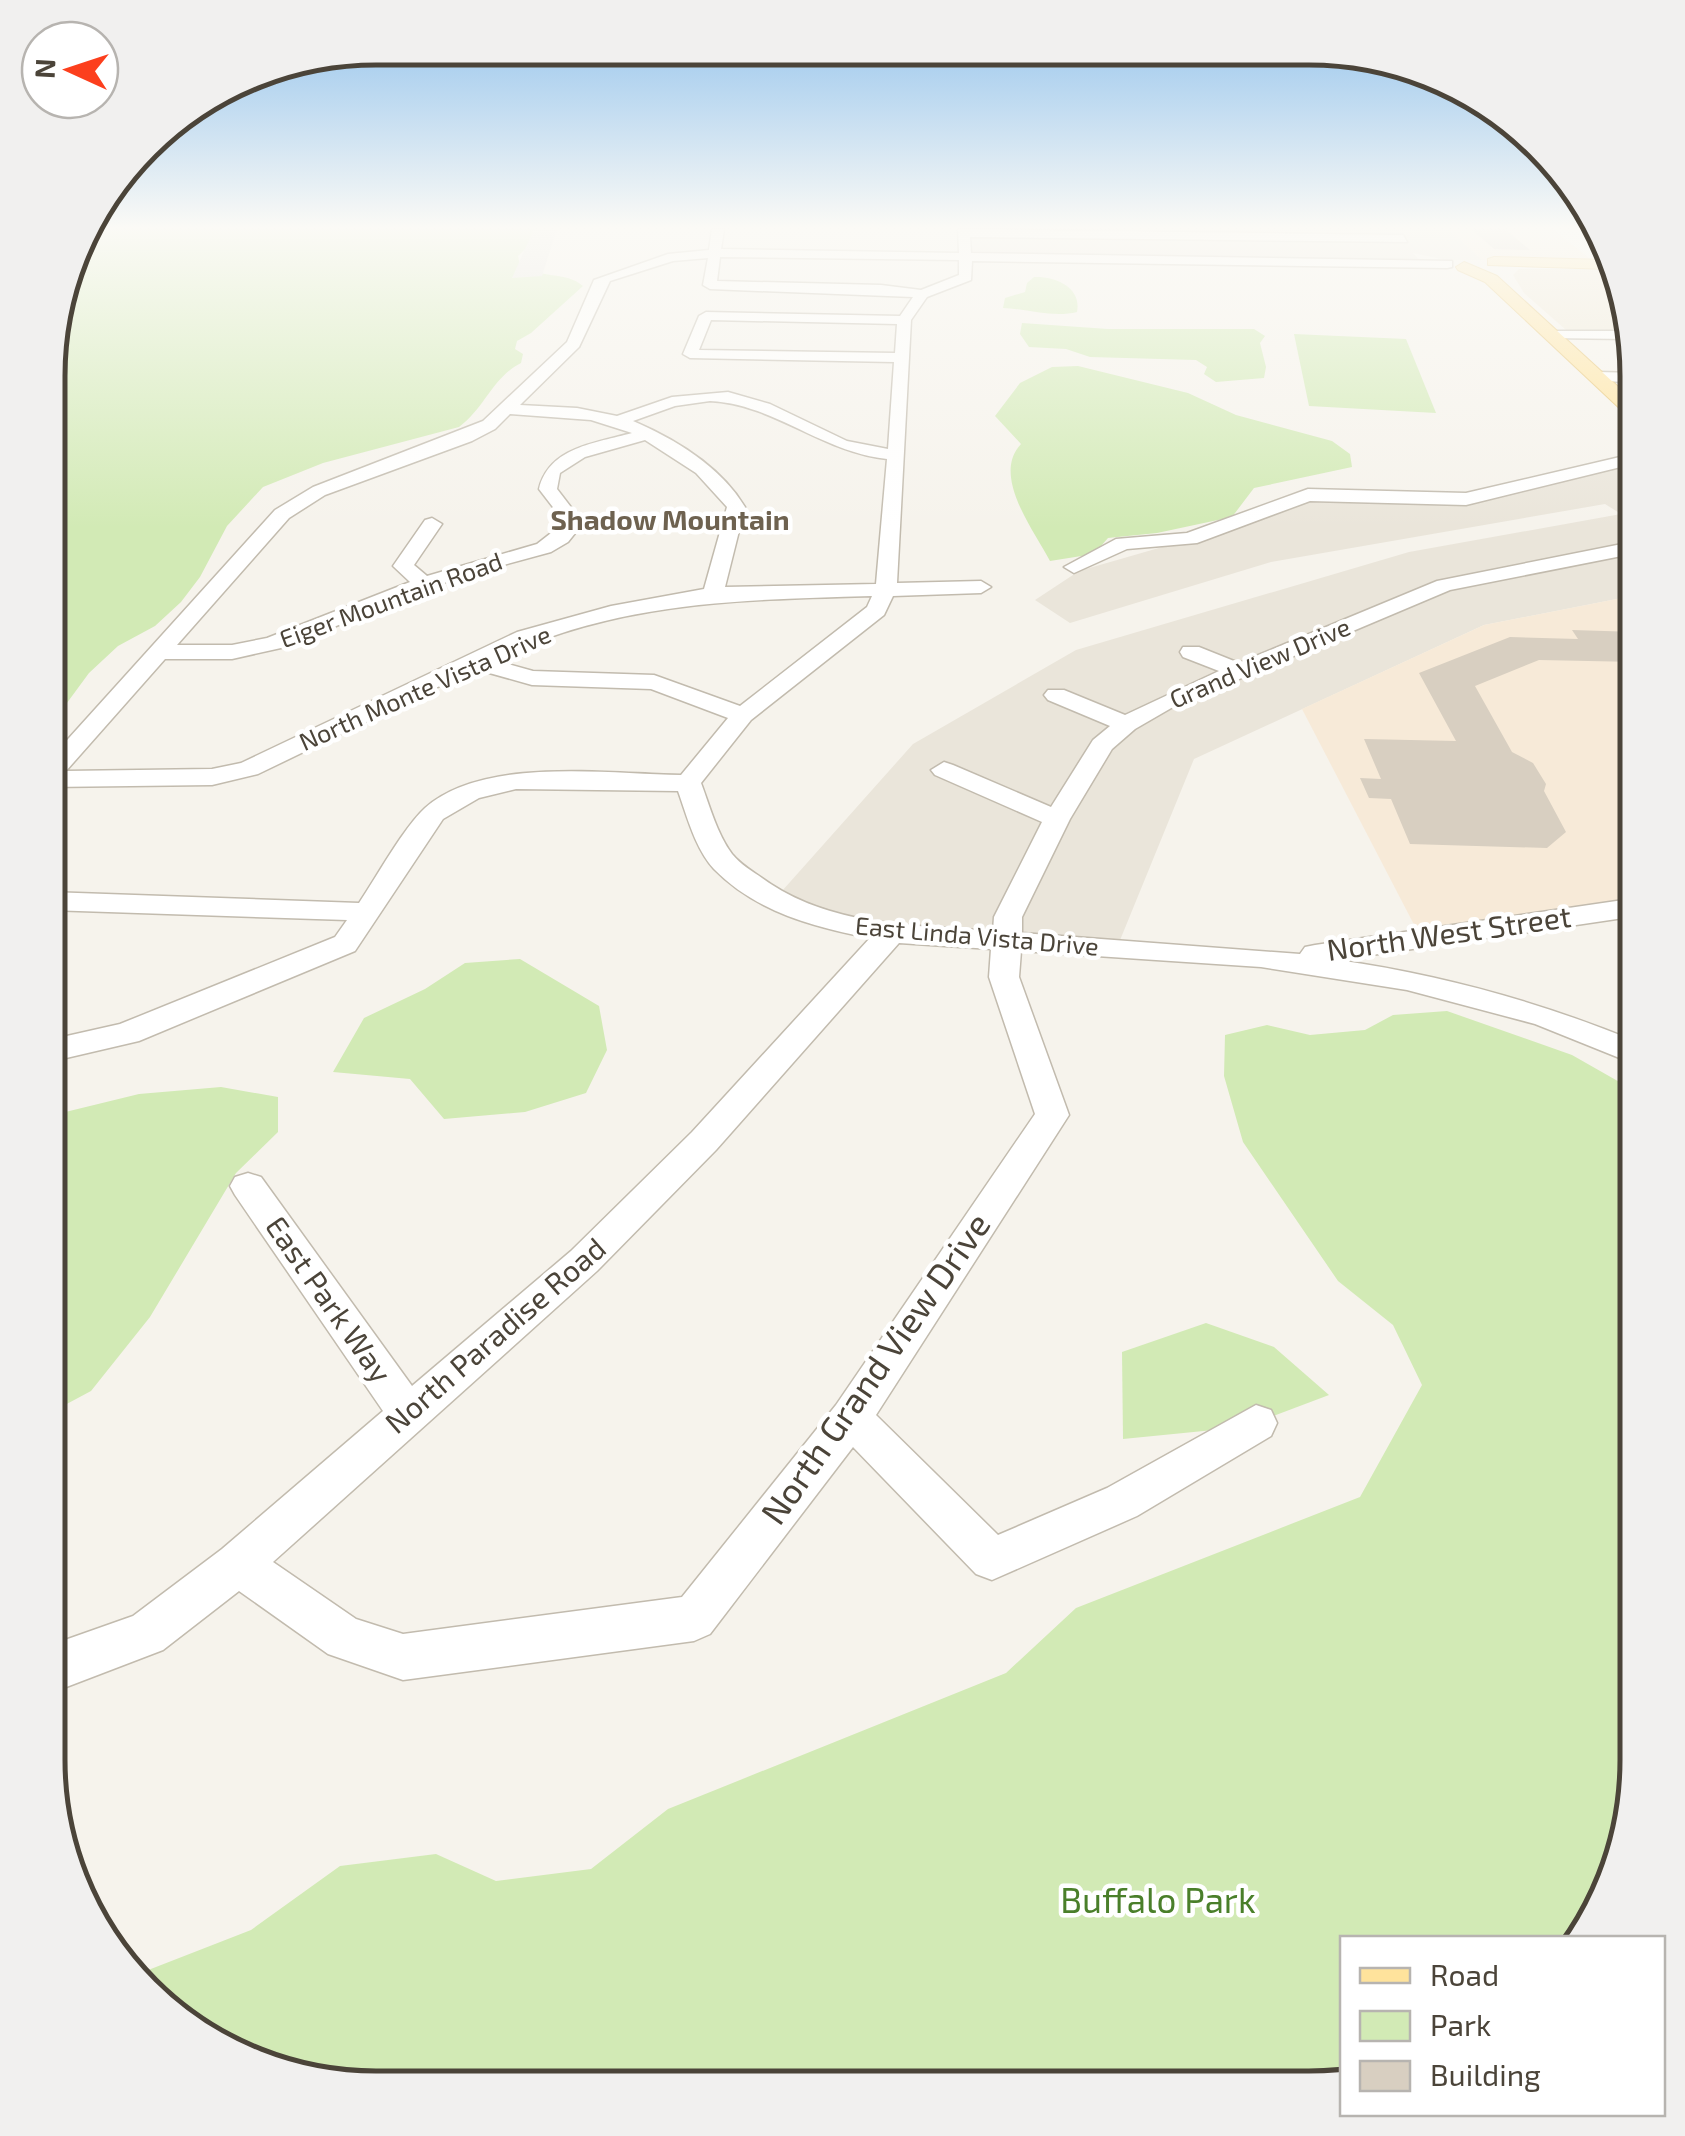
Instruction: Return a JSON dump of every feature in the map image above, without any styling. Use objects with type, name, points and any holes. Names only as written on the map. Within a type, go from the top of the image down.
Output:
[{"type":"main road","points":[[1546,329],[1620,397]]},
{"type":"street","points":[[65,759],[282,514],[319,492],[466,437],[508,409],[574,344],[580,329]]},
{"type":"street","points":[[701,329],[690,354],[904,358]]},
{"type":"street","points":[[65,1048],[128,1034],[344,944],[434,814],[470,793],[515,781],[688,783],[743,715],[876,610],[886,587],[904,329]]},
{"type":"street","points":[[1550,331],[1617,335]]},
{"type":"street","points":[[1598,377],[1620,378]]},
{"type":"street","points":[[620,421],[674,400],[733,399],[762,406],[842,448],[896,456]]},
{"type":"street","points":[[508,409],[578,413],[620,421],[701,469],[733,498],[736,507],[713,594]]},
{"type":"street","name":"Eiger Mountain Road","points":[[159,652],[254,648],[424,584],[544,548],[562,538],[570,527],[568,516],[548,489],[552,471],[579,454],[645,435]]},
{"type":"street","points":[[1074,567],[1123,543],[1190,540],[1308,495],[1466,500],[1620,462]]},
{"type":"street","points":[[424,584],[403,566],[432,524]]},
{"type":"street","name":"Grand View Drive","points":[[1005,939],[1008,918],[1058,819],[1102,746],[1126,724],[1236,670],[1444,585],[1620,551]]},
{"type":"street","name":"North Monte Vista Drive","points":[[65,776],[212,777],[249,769],[525,637],[611,612],[713,594],[982,586]]},
{"type":"street","points":[[1190,652],[1236,670]]},
{"type":"street","points":[[474,662],[532,678],[654,682],[743,715]]},
{"type":"street","points":[[1056,695],[1126,724]]},
{"type":"street","points":[[944,770],[1058,819]]},
{"type":"street","name":"East Linda Vista Drive","points":[[688,783],[708,838],[724,864],[774,900],[820,919],[892,932],[1261,958],[1408,980],[1545,1016],[1620,1047]]},
{"type":"street","points":[[65,903],[366,912]]},
{"type":"street","name":"North West Street","points":[[1261,958],[1334,953],[1620,910]]},
{"type":"street","name":"North Paradise Road","points":[[65,1664],[146,1634],[238,1564],[584,1262],[704,1141],[892,932]]},
{"type":"street","name":"North Grand View Drive","points":[[238,1564],[344,1638],[403,1657],[694,1618],[851,1418],[1052,1115],[1004,977],[1005,939]]},
{"type":"street","name":"East Park Way","points":[[248,1186],[408,1413]]},
{"type":"street","points":[[851,1418],[992,1559],[1122,1502],[1256,1422]]},
{"type":"shaded area","points":[[1616,329],[1616,331],[1566,330]]},
{"type":"shaded area","points":[[1620,462],[1620,513],[1605,504],[1271,562],[1070,623],[1035,600],[1079,571],[1190,539],[1308,495],[1466,499]]},
{"type":"shaded area","points":[[1620,514],[1620,598],[1484,625],[1194,759],[1116,950],[891,933],[774,900],[913,744],[1076,650],[1409,552]]},
{"type":"shaded area","points":[[1620,598],[1620,910],[1422,940],[1302,709],[1484,625]]},
{"type":"green space","points":[[69,329],[536,329],[517,341],[515,349],[523,354],[521,363],[503,377],[459,427],[323,463],[263,487],[227,526],[200,577],[181,602],[155,626],[118,646],[89,673],[65,706],[65,376]]},
{"type":"green space","points":[[1021,329],[1254,329],[1265,336],[1260,343],[1266,367],[1264,378],[1216,382],[1204,374],[1207,367],[1196,360],[1090,357],[1066,349],[1029,347],[1020,334]]},
{"type":"green space","points":[[1294,334],[1406,339],[1436,413],[1309,406]]},
{"type":"green space","points":[[1078,366],[1188,393],[1236,415],[1332,441],[1350,454],[1352,467],[1254,488],[1232,517],[1157,533],[1108,538],[1094,554],[1050,561],[1013,487],[1013,457],[1021,444],[995,416],[1020,383],[1052,367]]},
{"type":"green space","points":[[520,959],[599,1006],[607,1050],[586,1093],[525,1112],[444,1119],[410,1079],[333,1072],[364,1018],[425,989],[465,963]]},
{"type":"green space","name":"Buffalo Park","points":[[1447,1011],[1572,1055],[1619,1082],[1619,1780],[1614,1821],[1603,1860],[1565,1936],[1340,1936],[1340,2069],[1329,2070],[356,2070],[315,2065],[238,2039],[203,2019],[147,1970],[251,1930],[340,1866],[436,1854],[496,1881],[591,1869],[668,1809],[1006,1673],[1076,1608],[1360,1497],[1422,1385],[1393,1325],[1338,1281],[1243,1142],[1224,1076],[1225,1035],[1267,1025],[1310,1035],[1365,1030],[1393,1015]]},
{"type":"green space","points":[[221,1087],[278,1097],[278,1132],[236,1173],[150,1317],[91,1391],[65,1405],[65,1112],[139,1094]]},
{"type":"green space","points":[[1206,1323],[1274,1347],[1329,1395],[1244,1427],[1123,1439],[1122,1352]]},
{"type":"building","points":[[1572,630],[1620,631],[1620,662],[1539,660],[1475,686],[1512,752],[1533,763],[1566,832],[1547,848],[1410,844],[1391,799],[1369,798],[1360,778],[1381,779],[1364,739],[1456,741],[1419,673],[1510,637],[1578,639]]},
{"type":"district","name":"Shadow Mountain","points":[[670,520]]}]
